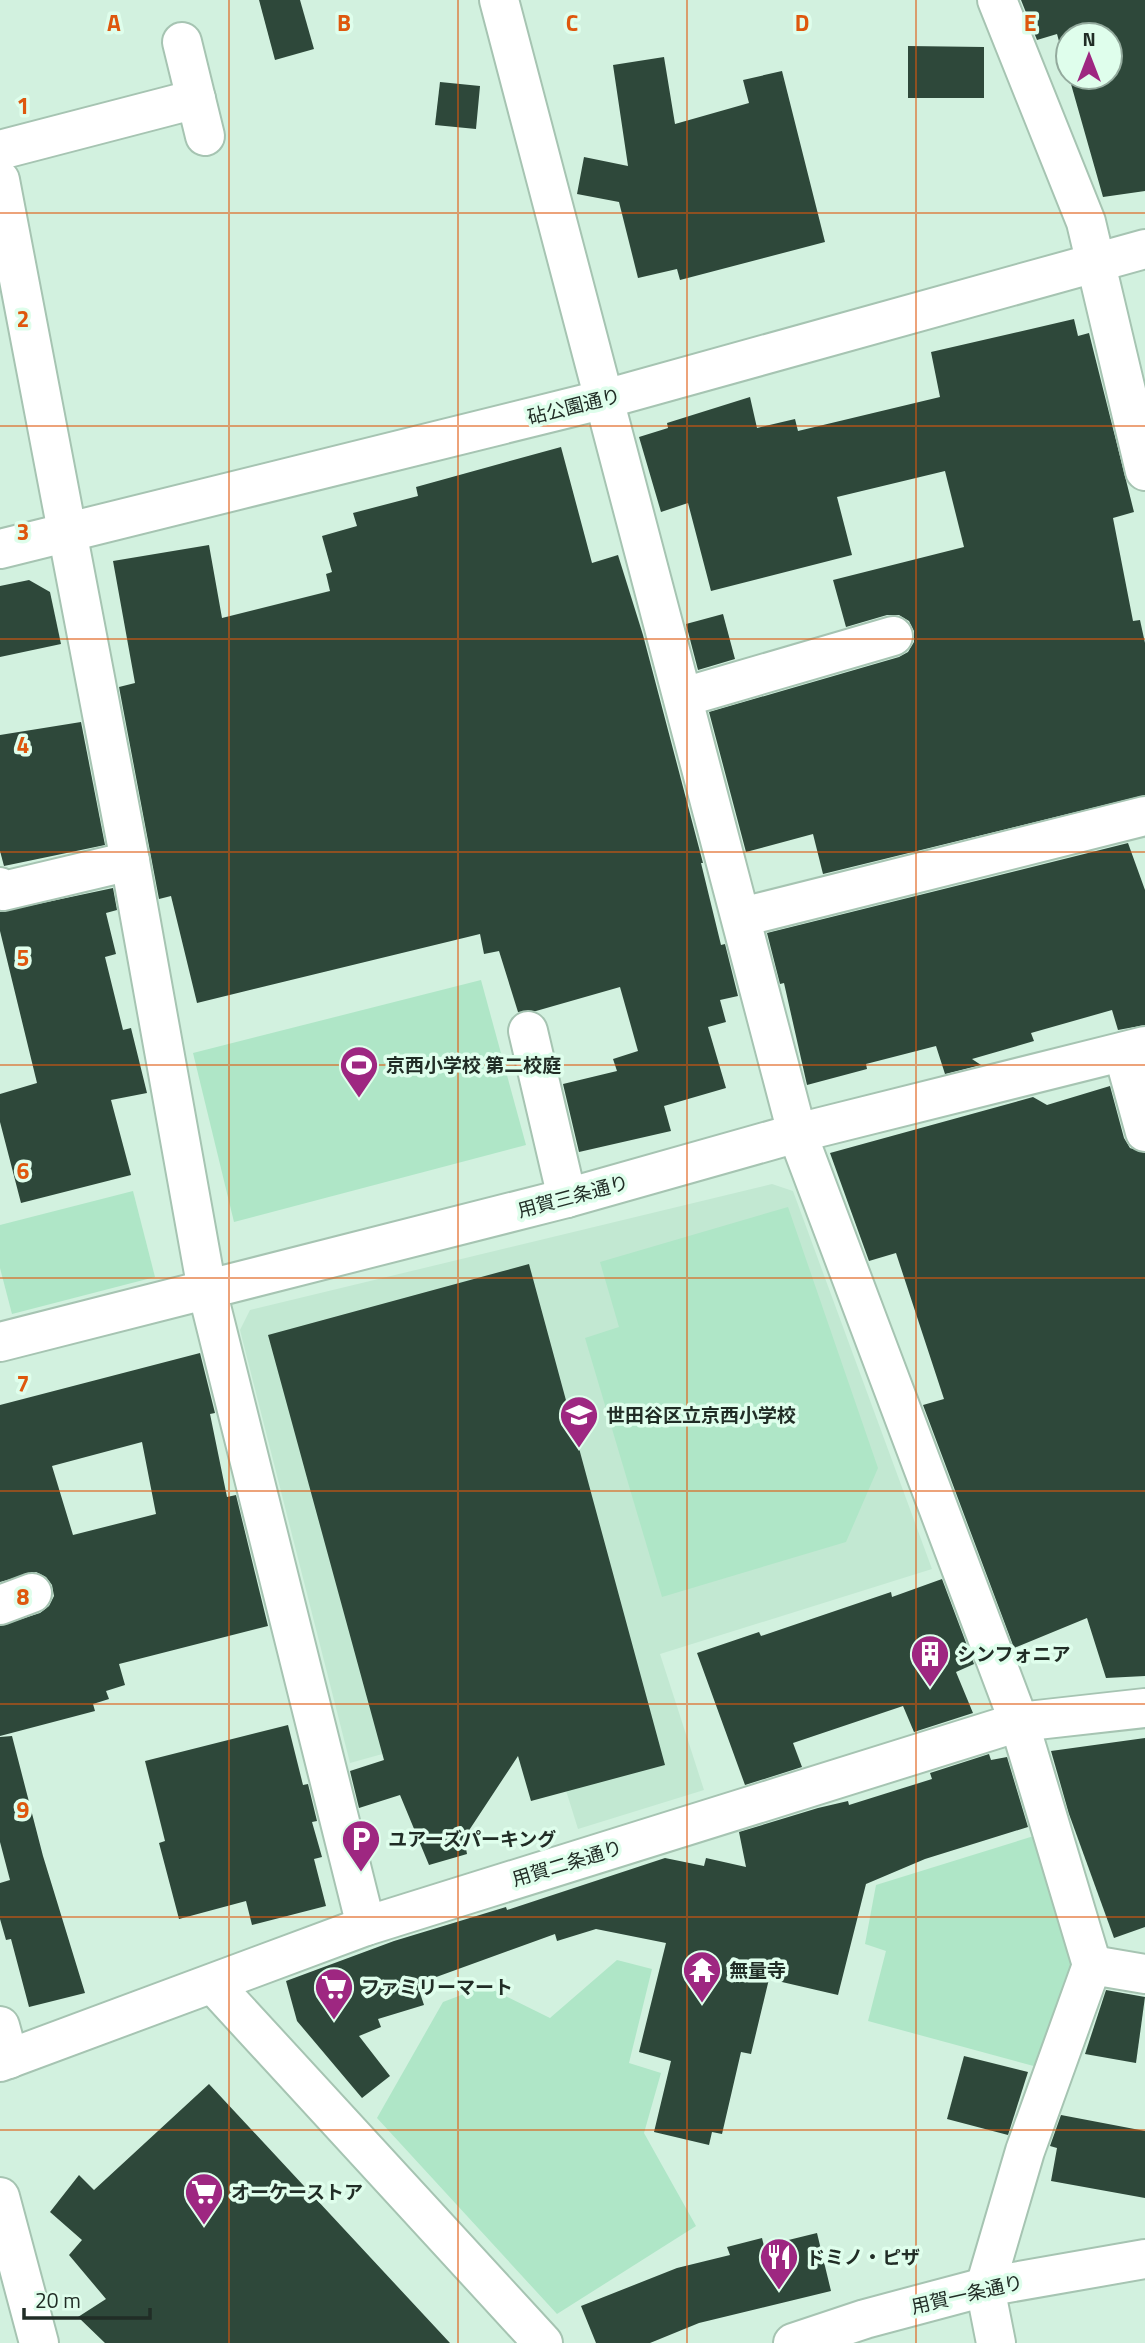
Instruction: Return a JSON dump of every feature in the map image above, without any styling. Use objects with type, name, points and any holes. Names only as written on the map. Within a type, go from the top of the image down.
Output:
[{"type":"street","points":[[499,0],[797,1133],[1019,1722],[1092,1965],[1025,2151],[985,2287],[996,2343]]},
{"type":"street","points":[[997,0],[1086,222],[1145,471]]},
{"type":"street","points":[[182,42],[205,136]]},
{"type":"street","points":[[0,150],[196,99]]},
{"type":"street","points":[[0,180],[130,861],[207,1290],[366,1926]]},
{"type":"street","name":"砧公園通り","points":[[0,549],[605,399],[1145,249]]},
{"type":"street","points":[[684,697],[893,636]]},
{"type":"street","points":[[742,917],[1145,816]]},
{"type":"street","points":[[0,887],[3,891],[130,861]]},
{"type":"street","points":[[528,1031],[567,1198]]},
{"type":"street","points":[[1134,1049],[1145,1132]]},
{"type":"street","name":"用賀三条通り","points":[[0,1342],[567,1198],[797,1133],[1134,1049]]},
{"type":"street","name":"用賀二条通り","points":[[3,2049],[214,1985],[366,1926],[1019,1722],[1145,1708]]},
{"type":"street","points":[[1092,1965],[1145,1974]]},
{"type":"street","points":[[214,1985],[542,2343]]},
{"type":"street","points":[[0,2197],[39,2343]]},
{"type":"street","name":"用賀一条通り","points":[[793,2343],[865,2319],[985,2287],[1145,2259]]},
{"type":"shaded area","name":"京西小学校 第二校庭","points":[[481,980],[526,1145],[234,1222],[193,1053]]},
{"type":"shaded area","name":"世田谷区立京西小学校","points":[[772,1184],[793,1191],[932,1569],[660,1654],[704,1790],[578,1829],[541,1710],[350,1763],[240,1330],[250,1310]]},
{"type":"shaded area","points":[[133,1191],[155,1277],[12,1314],[0,1268],[0,1225]]},
{"type":"shaded area","points":[[788,1207],[878,1468],[846,1542],[662,1597],[585,1338],[619,1327],[600,1262]]},
{"type":"shaded area","points":[[1037,1835],[1080,1960],[1041,2068],[868,2021],[886,1951],[865,1944],[876,1885]]},
{"type":"shaded area","points":[[617,1960],[652,1969],[629,2063],[661,2073],[644,2133],[696,2226],[557,2314],[377,2118],[443,2002],[485,1986],[550,2018]]},
{"type":"building","points":[[259,0],[300,0],[314,49],[275,60]]},
{"type":"building","points":[[1021,0],[1145,0],[1145,191],[1103,197],[1073,91],[1124,91],[1124,21],[1054,21],[1054,35],[1037,40]]},
{"type":"building","points":[[908,46],[984,47],[984,98],[908,98]]},
{"type":"building","points":[[664,57],[675,124],[749,103],[743,80],[782,71],[825,242],[680,280],[677,269],[638,278],[619,202],[577,194],[584,157],[628,166],[613,65]]},
{"type":"building","points":[[440,82],[480,86],[476,129],[435,125]]},
{"type":"building","points":[[1074,319],[1078,336],[1089,333],[1134,512],[1113,518],[1133,621],[1140,620],[1145,643],[1145,795],[823,874],[813,834],[746,852],[709,712],[899,657],[908,652],[914,642],[914,631],[909,621],[899,615],[887,615],[846,627],[833,580],[964,547],[945,471],[837,497],[852,555],[711,591],[688,503],[661,512],[639,437],[668,428],[667,423],[750,397],[757,428],[795,419],[798,431],[940,397],[931,352]]},
{"type":"building","points":[[561,447],[592,563],[618,555],[643,635],[703,863],[721,945],[725,944],[738,996],[720,1000],[726,1022],[708,1027],[726,1088],[664,1106],[671,1131],[579,1152],[563,1084],[617,1071],[613,1059],[638,1051],[620,987],[536,1011],[518,1012],[499,951],[484,954],[480,934],[197,1003],[171,896],[159,899],[119,687],[135,683],[113,561],[209,545],[222,618],[330,591],[326,574],[332,572],[322,536],[357,526],[353,513],[418,496],[416,487]]},
{"type":"building","points":[[29,580],[50,592],[61,644],[0,657],[0,586]]},
{"type":"building","points":[[723,614],[735,659],[698,670],[686,624]]},
{"type":"building","points":[[81,722],[105,845],[4,866],[0,851],[0,735]]},
{"type":"building","points":[[1128,843],[1145,890],[1145,1025],[1118,1030],[1112,1010],[1031,1033],[1034,1041],[972,1059],[981,1065],[945,1074],[936,1046],[866,1064],[867,1069],[807,1085],[784,983],[780,984],[767,933]]},
{"type":"building","points":[[113,888],[117,910],[106,913],[116,954],[105,957],[123,1030],[131,1028],[147,1093],[111,1100],[131,1175],[21,1203],[0,1122],[0,1094],[37,1083],[0,931],[0,912]]},
{"type":"building","points":[[1110,1086],[1124,1138],[1130,1148],[1145,1153],[1145,1676],[1106,1678],[1087,1618],[1014,1648],[923,1405],[944,1399],[896,1253],[869,1261],[830,1153],[1033,1097],[1047,1105]]},
{"type":"building","points":[[529,1264],[665,1765],[531,1801],[518,1756],[464,1838],[467,1854],[429,1865],[400,1795],[359,1808],[350,1771],[384,1760],[268,1335]]},
{"type":"building","points":[[200,1353],[215,1413],[210,1414],[227,1497],[236,1495],[268,1626],[119,1664],[125,1685],[106,1691],[109,1699],[93,1704],[95,1711],[0,1736],[0,1626],[40,1613],[49,1606],[54,1596],[52,1585],[46,1577],[36,1572],[0,1582],[0,1405]],"holes":[[[142,1442],[156,1514],[73,1535],[52,1466]]]},
{"type":"building","points":[[942,1579],[974,1664],[956,1672],[973,1713],[914,1732],[903,1706],[793,1743],[802,1767],[745,1785],[697,1653],[759,1632],[761,1636],[891,1592],[892,1597]]},
{"type":"building","points":[[288,1725],[303,1785],[308,1784],[317,1821],[312,1822],[322,1857],[314,1859],[326,1906],[252,1925],[246,1901],[179,1919],[159,1843],[165,1841],[145,1761]]},
{"type":"building","points":[[12,1736],[43,1856],[85,1993],[29,2007],[11,1939],[6,1940],[0,1919],[0,1883],[10,1880],[0,1842],[0,1737]]},
{"type":"building","points":[[1145,1738],[1145,1927],[1114,1938],[1069,1814],[1051,1751]]},
{"type":"building","points":[[989,1754],[991,1760],[1007,1757],[1028,1827],[925,1859],[866,1884],[838,1995],[769,1979],[751,2054],[741,2052],[722,2134],[712,2132],[709,2145],[654,2132],[671,2061],[639,2052],[666,1943],[596,1929],[557,1941],[555,1934],[417,1984],[424,2005],[378,2019],[381,2027],[359,2036],[390,2076],[362,2098],[297,2021],[286,1981],[394,1941],[506,1907],[507,1910],[665,1858],[704,1866],[706,1858],[746,1867],[739,1832],[818,1808],[848,1801],[849,1805],[932,1779],[930,1773]]},
{"type":"building","points":[[1106,1990],[1145,1997],[1136,2063],[1085,2054]]},
{"type":"building","points":[[964,2056],[1028,2072],[1008,2135],[947,2119]]},
{"type":"building","name":"オーケーストア","points":[[209,2084],[450,2343],[105,2343],[78,2317],[106,2299],[69,2255],[82,2240],[50,2212],[79,2175],[94,2190]]},
{"type":"building","points":[[1061,2115],[1145,2131],[1145,2198],[1051,2181],[1057,2148],[1050,2146]]},
{"type":"building","points":[[817,2233],[831,2291],[699,2323],[650,2343],[596,2343],[581,2306],[677,2268],[730,2255],[727,2247],[762,2238],[764,2246]]},
{"type":"place","name":"京西小学校 第二校庭","points":[[359,1099]]},
{"type":"place","name":"世田谷区立京西小学校","points":[[579,1449]]},
{"type":"place","name":"シンフォニア","points":[[930,1688]]},
{"type":"place","name":"ユアーズパーキング","points":[[361,1873]]},
{"type":"place","name":"無量寺","points":[[702,2004]]},
{"type":"place","name":"ファミリーマート","points":[[334,2021]]},
{"type":"place","name":"オーケーストア","points":[[204,2226]]},
{"type":"place","name":"ドミノ・ピザ","points":[[779,2291]]}]
